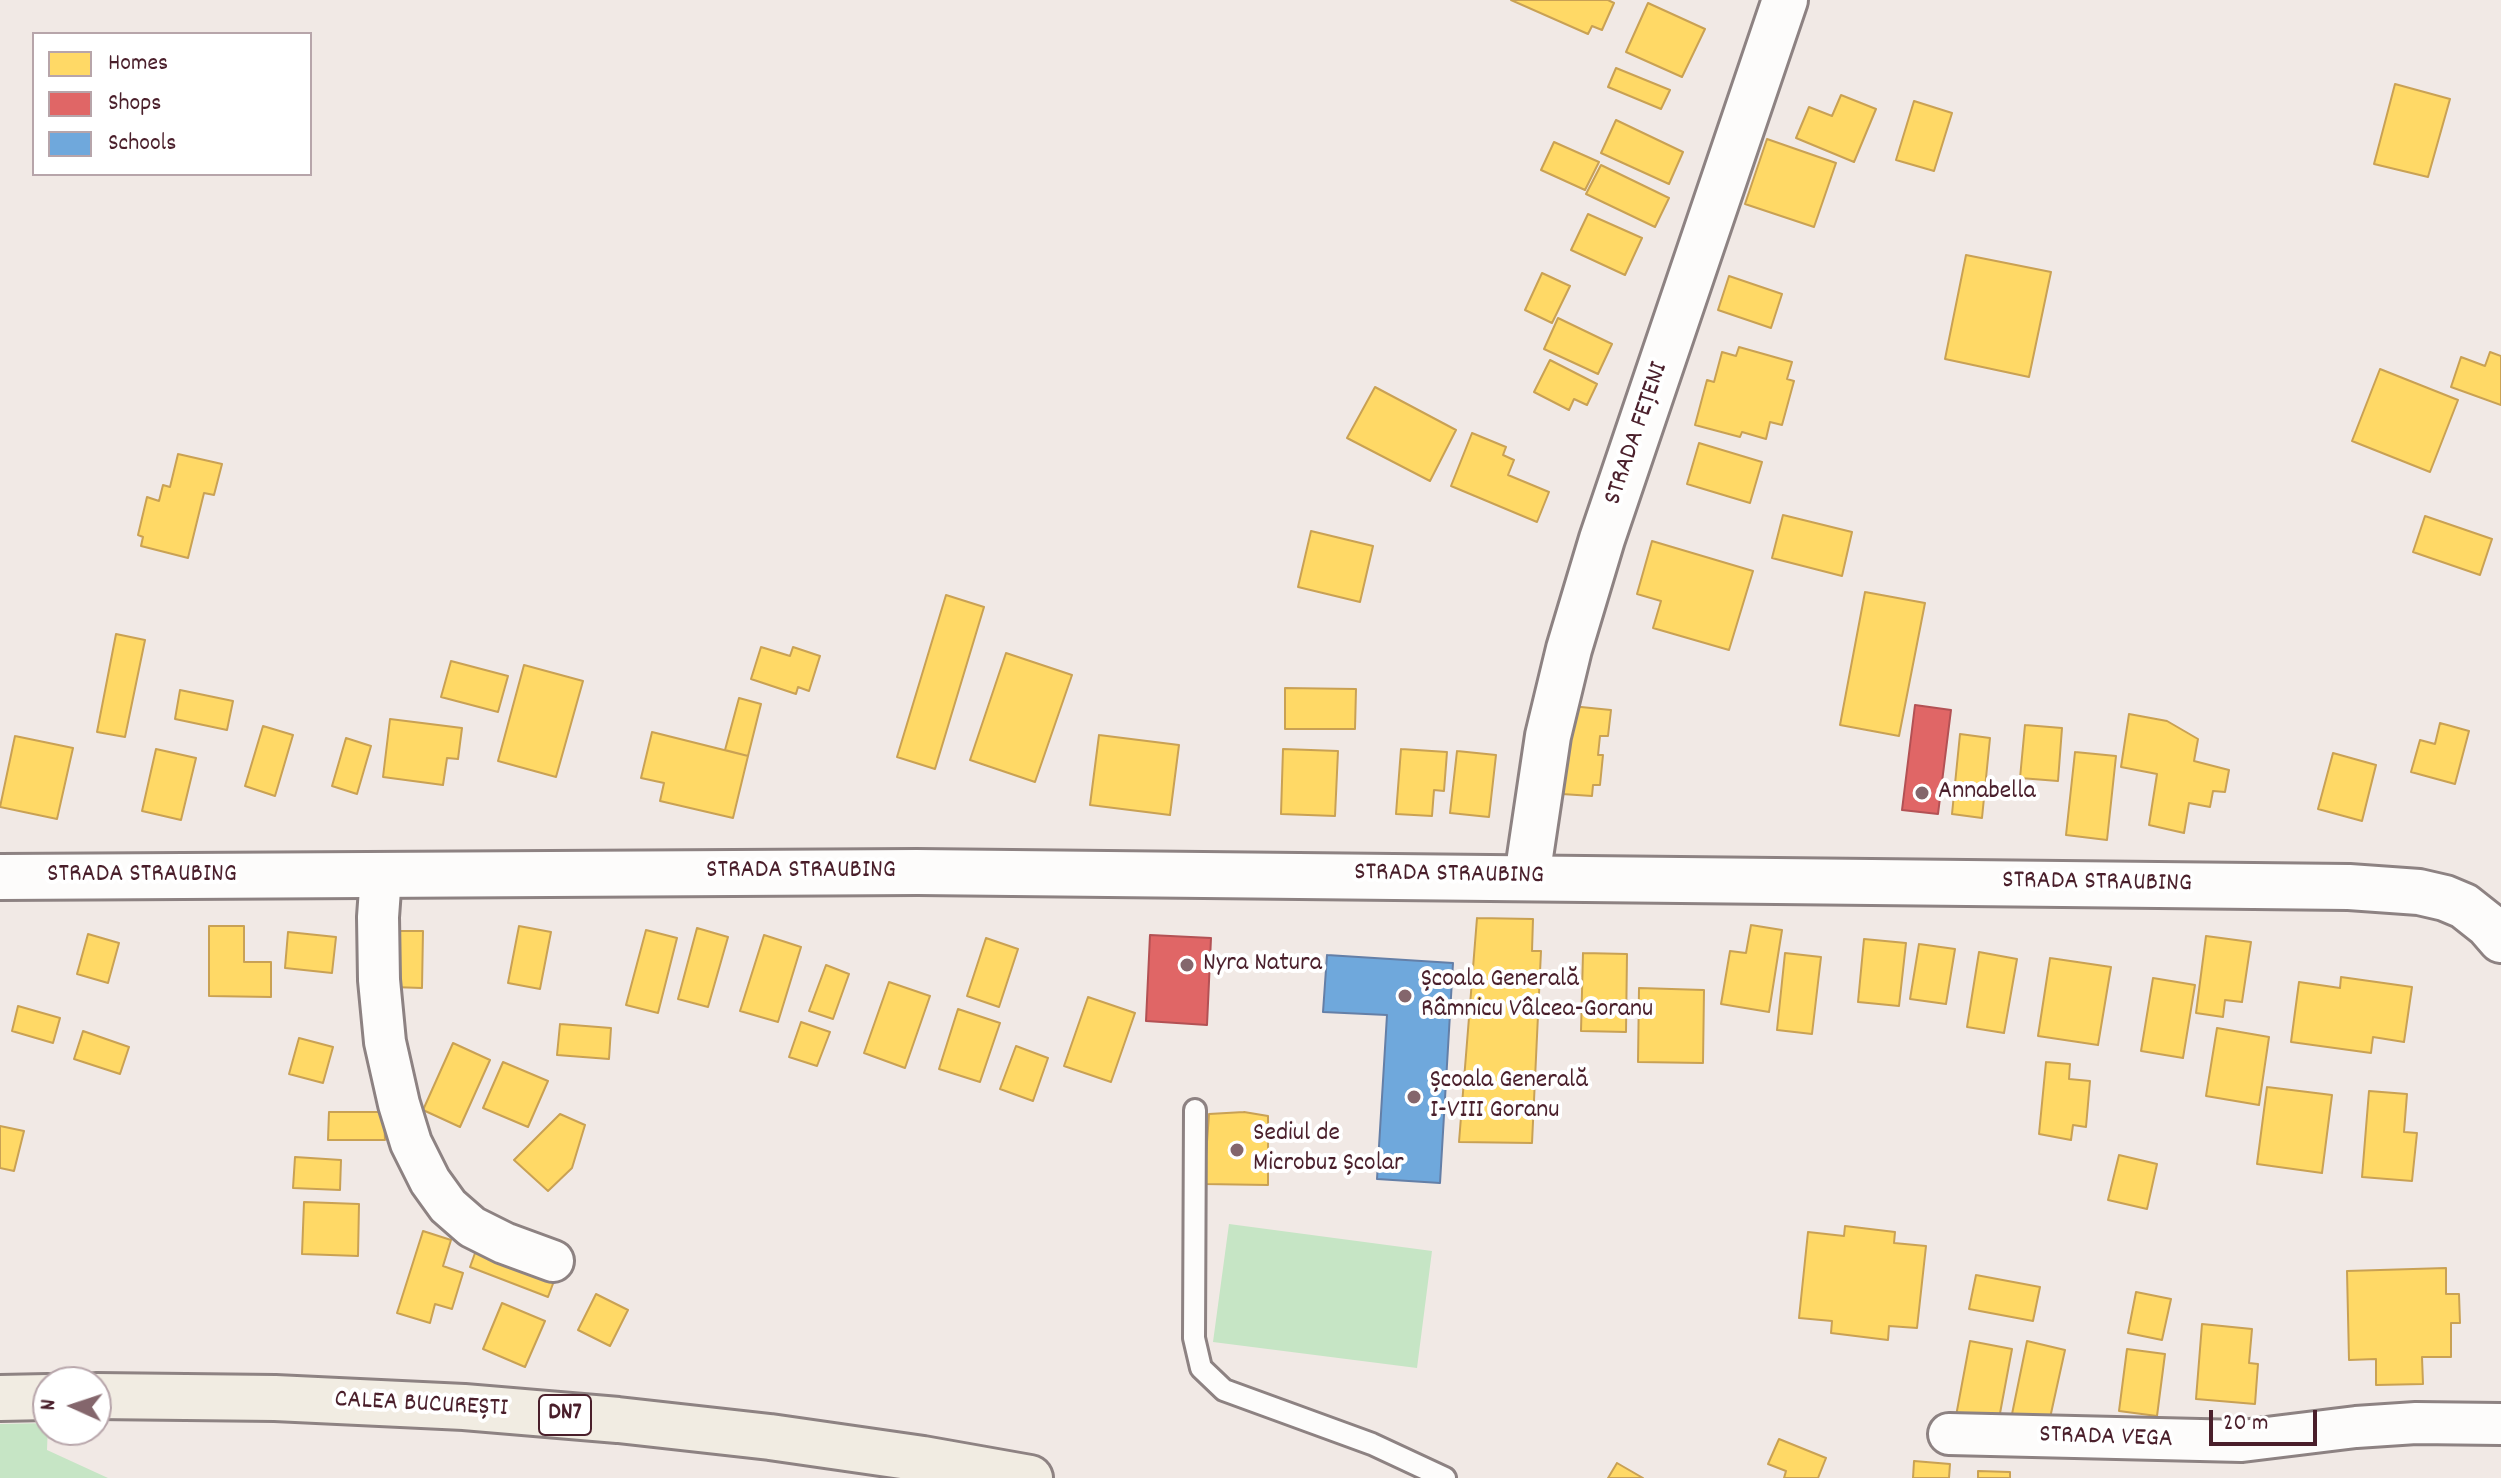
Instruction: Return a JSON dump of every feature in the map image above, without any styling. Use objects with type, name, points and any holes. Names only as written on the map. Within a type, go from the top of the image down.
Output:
[{"type":"highway","name":"CALEA BUCUREȘTI","points":[[112,1396],[291,1399],[464,1407],[588,1417],[800,1441],[1030,1478]]},
{"type":"highway","points":[[0,1398],[32,1397]]},
{"type":"main road","name":"STRADA FEȚENI","points":[[1527,877],[1548,736],[1573,635],[1607,524],[1785,0]]},
{"type":"main road","name":"STRADA STRAUBING","points":[[0,877],[917,872],[2387,889],[2445,898],[2497,922]]},
{"type":"street","points":[[381,875],[379,980],[385,1042],[411,1143],[448,1206],[472,1227],[553,1261]]},
{"type":"street","name":"STRADA VEGA","points":[[1949,1434],[2242,1441],[2416,1423],[2501,1424]]},
{"type":"lane","points":[[1195,1110],[1194,1338],[1201,1368],[1224,1390],[1372,1444],[1445,1478]]},
{"type":"green space","points":[[1229,1224],[1432,1251],[1417,1368],[1213,1342]]},
{"type":"green space","points":[[32,1423],[32,1446],[47,1446],[47,1450],[108,1478],[0,1478],[0,1424]]},
{"type":"building: Homes","points":[[1511,0],[1608,0],[1614,3],[1602,30],[1592,26],[1588,34]]},
{"type":"building: Homes","points":[[1648,3],[1705,29],[1682,77],[1626,52]]},
{"type":"building: Homes","points":[[1616,68],[1670,90],[1661,109],[1608,87]]},
{"type":"building: Homes","points":[[2395,84],[2450,99],[2428,177],[2374,164]]},
{"type":"building: Homes","points":[[1841,95],[1876,109],[1854,162],[1796,138],[1809,107],[1832,116]]},
{"type":"building: Homes","points":[[1914,101],[1952,113],[1934,171],[1896,160]]},
{"type":"building: Homes","points":[[1616,120],[1683,152],[1669,184],[1601,153]]},
{"type":"building: Homes","points":[[1767,139],[1836,163],[1814,227],[1745,204]]},
{"type":"building: Homes","points":[[1554,142],[1599,162],[1585,190],[1541,170]]},
{"type":"building: Homes","points":[[1601,165],[1669,198],[1655,227],[1586,194]]},
{"type":"building: Homes","points":[[1588,214],[1642,238],[1625,275],[1571,250]]},
{"type":"building: Homes","points":[[1966,255],[2051,272],[2029,377],[1945,359]]},
{"type":"building: Homes","points":[[1542,273],[1570,286],[1552,323],[1525,310]]},
{"type":"building: Homes","points":[[1729,276],[1782,294],[1771,328],[1718,310]]},
{"type":"building: Homes","points":[[1558,318],[1612,344],[1598,374],[1544,349]]},
{"type":"building: Homes","points":[[1739,347],[1792,362],[1787,379],[1794,381],[1782,425],[1770,422],[1766,439],[1742,432],[1740,437],[1695,425],[1707,380],[1714,382],[1722,352],[1736,356]]},
{"type":"building: Homes","points":[[2490,352],[2501,356],[2501,405],[2451,387],[2461,357],[2485,366]]},
{"type":"building: Homes","points":[[1550,360],[1597,384],[1587,405],[1574,399],[1569,410],[1534,392]]},
{"type":"building: Homes","points":[[2380,369],[2458,400],[2430,472],[2352,441]]},
{"type":"building: Homes","points":[[1375,387],[1456,430],[1430,481],[1347,438]]},
{"type":"building: Homes","points":[[1472,433],[1506,447],[1503,455],[1514,460],[1508,475],[1549,492],[1537,522],[1451,486]]},
{"type":"building: Homes","points":[[1699,443],[1762,462],[1750,503],[1687,484]]},
{"type":"building: Homes","points":[[178,454],[222,464],[214,495],[204,493],[188,558],[141,546],[143,537],[138,535],[147,497],[159,501],[163,485],[170,487]]},
{"type":"building: Homes","points":[[1783,515],[1852,532],[1842,576],[1772,558]]},
{"type":"building: Homes","points":[[2425,516],[2492,539],[2480,575],[2413,552]]},
{"type":"building: Homes","points":[[1311,531],[1373,546],[1360,602],[1298,587]]},
{"type":"building: Homes","points":[[1652,541],[1753,571],[1729,650],[1653,628],[1661,601],[1637,594]]},
{"type":"building: Homes","points":[[1865,592],[1925,603],[1899,736],[1840,725]]},
{"type":"building: Homes","points":[[946,595],[984,607],[935,769],[897,757]]},
{"type":"building: Homes","points":[[116,634],[145,640],[125,737],[97,732]]},
{"type":"building: Homes","points":[[761,647],[790,656],[793,647],[820,656],[809,691],[798,687],[796,694],[751,679]]},
{"type":"building: Homes","points":[[1006,653],[1072,675],[1035,782],[970,760]]},
{"type":"building: Homes","points":[[451,661],[508,676],[498,712],[441,697]]},
{"type":"building: Homes","points":[[524,665],[583,681],[556,777],[498,761]]},
{"type":"building: Homes","points":[[1285,688],[1356,689],[1355,729],[1285,729]]},
{"type":"building: Homes","points":[[180,690],[233,701],[227,730],[175,719]]},
{"type":"building: Homes","points":[[739,698],[761,704],[748,756],[725,750]]},
{"type":"building: Homes","points":[[1571,706],[1611,710],[1608,736],[1600,736],[1598,755],[1603,755],[1600,785],[1593,785],[1592,796],[1562,794]]},
{"type":"building: Homes","points":[[2129,714],[2167,721],[2198,739],[2194,761],[2229,770],[2225,792],[2213,791],[2210,807],[2189,803],[2184,833],[2149,825],[2157,774],[2121,767]]},
{"type":"building: Homes","points":[[390,719],[462,728],[458,759],[447,758],[443,785],[383,777]]},
{"type":"building: Homes","points":[[2440,723],[2469,731],[2455,784],[2411,772],[2420,740],[2435,744]]},
{"type":"building: Homes","points":[[2025,725],[2062,728],[2058,781],[2020,778]]},
{"type":"building: Homes","points":[[263,726],[293,735],[275,796],[245,786]]},
{"type":"building: Homes","points":[[652,732],[748,756],[733,818],[660,801],[664,783],[641,778]]},
{"type":"building: Homes","points":[[1960,734],[1990,738],[1982,818],[1952,814]]},
{"type":"building: Homes","points":[[1099,735],[1179,745],[1170,815],[1090,805]]},
{"type":"building: Homes","points":[[15,736],[73,748],[57,819],[0,807]]},
{"type":"building: Homes","points":[[346,738],[371,746],[357,794],[332,786]]},
{"type":"building: Homes","points":[[156,749],[196,758],[181,820],[142,811]]},
{"type":"building: Homes","points":[[1283,749],[1338,751],[1335,816],[1281,814]]},
{"type":"building: Homes","points":[[1401,749],[1447,752],[1444,791],[1434,790],[1432,816],[1396,814]]},
{"type":"building: Homes","points":[[1457,751],[1496,755],[1489,817],[1450,813]]},
{"type":"building: Homes","points":[[2075,752],[2116,756],[2107,840],[2066,835]]},
{"type":"building: Homes","points":[[2333,753],[2376,765],[2362,821],[2318,809]]},
{"type":"building: Homes","points":[[1477,918],[1533,919],[1532,951],[1541,951],[1532,1143],[1459,1142]]},
{"type":"building: Homes","points":[[1751,925],[1782,930],[1769,1012],[1721,1004],[1730,951],[1746,953]]},
{"type":"building: Homes","points":[[209,926],[244,926],[244,962],[271,962],[271,997],[209,996]]},
{"type":"building: Homes","points":[[519,926],[551,932],[540,989],[508,983]]},
{"type":"building: Homes","points":[[697,928],[728,937],[708,1007],[678,999]]},
{"type":"building: Homes","points":[[646,930],[677,938],[658,1013],[626,1005]]},
{"type":"building: Homes","points":[[394,931],[423,931],[422,988],[392,987]]},
{"type":"building: Homes","points":[[288,932],[336,937],[332,973],[285,968]]},
{"type":"building: Homes","points":[[88,934],[119,943],[108,983],[77,974]]},
{"type":"building: Homes","points":[[764,935],[801,947],[778,1022],[740,1011]]},
{"type":"building: Homes","points":[[2206,936],[2251,942],[2242,1002],[2225,1000],[2223,1017],[2196,1013]]},
{"type":"building: Homes","points":[[986,938],[1018,949],[999,1007],[967,996]]},
{"type":"building: Homes","points":[[1864,939],[1906,943],[1899,1006],[1858,1002]]},
{"type":"building: Homes","points":[[1919,944],[1955,949],[1946,1004],[1910,999]]},
{"type":"building: Homes","points":[[1979,952],[2017,959],[2004,1033],[1967,1027]]},
{"type":"building: Homes","points":[[1583,953],[1627,954],[1626,1032],[1581,1031]]},
{"type":"building: Homes","points":[[1785,953],[1821,957],[1812,1034],[1777,1030]]},
{"type":"building: Homes","points":[[2050,958],[2111,967],[2098,1045],[2038,1036]]},
{"type":"building: Homes","points":[[826,965],[849,974],[833,1019],[809,1011]]},
{"type":"building: Homes","points":[[2341,977],[2412,987],[2404,1042],[2373,1037],[2371,1053],[2291,1042],[2299,982],[2340,988]]},
{"type":"building: Homes","points":[[2153,978],[2195,985],[2183,1058],[2141,1051]]},
{"type":"building: Homes","points":[[889,982],[930,996],[905,1068],[864,1053]]},
{"type":"building: Homes","points":[[1639,988],[1704,990],[1703,1063],[1638,1062]]},
{"type":"building: Homes","points":[[1088,997],[1135,1013],[1111,1082],[1064,1066]]},
{"type":"building: Homes","points":[[18,1006],[60,1018],[53,1043],[12,1031]]},
{"type":"building: Homes","points":[[958,1009],[1000,1023],[980,1082],[939,1069]]},
{"type":"building: Homes","points":[[801,1022],[830,1032],[817,1066],[789,1057]]},
{"type":"building: Homes","points":[[560,1024],[611,1028],[609,1059],[557,1055]]},
{"type":"building: Homes","points":[[2217,1028],[2269,1037],[2259,1105],[2206,1096]]},
{"type":"building: Homes","points":[[83,1031],[129,1047],[120,1074],[74,1059]]},
{"type":"building: Homes","points":[[299,1038],[333,1047],[323,1083],[289,1074]]},
{"type":"building: Homes","points":[[453,1043],[490,1060],[460,1127],[423,1110]]},
{"type":"building: Homes","points":[[1016,1046],[1048,1058],[1033,1101],[1000,1089]]},
{"type":"building: Homes","points":[[503,1062],[548,1081],[528,1127],[483,1108]]},
{"type":"building: Homes","points":[[2046,1062],[2070,1064],[2069,1079],[2090,1081],[2086,1127],[2073,1125],[2071,1140],[2039,1134]]},
{"type":"building: Homes","points":[[2267,1087],[2332,1095],[2322,1173],[2257,1164]]},
{"type":"building: Homes","points":[[2369,1091],[2407,1094],[2404,1132],[2417,1133],[2412,1181],[2362,1177]]},
{"type":"building: Homes","points":[[329,1112],[384,1112],[385,1140],[328,1140]]},
{"type":"building: Homes","name":"Sediul de Microbuz Școlar","points":[[1244,1112],[1268,1116],[1268,1185],[1204,1184],[1209,1114]]},
{"type":"building: Homes","points":[[560,1114],[585,1125],[572,1168],[548,1191],[514,1160]]},
{"type":"building: Homes","points":[[0,1126],[24,1131],[14,1171],[0,1168]]},
{"type":"building: Homes","points":[[2119,1155],[2157,1164],[2147,1209],[2108,1200]]},
{"type":"building: Homes","points":[[295,1157],[341,1160],[340,1190],[293,1188]]},
{"type":"building: Homes","points":[[304,1202],[359,1204],[358,1256],[302,1254]]},
{"type":"building: Homes","points":[[1845,1226],[1895,1232],[1894,1243],[1926,1246],[1917,1328],[1889,1326],[1888,1340],[1831,1333],[1832,1321],[1799,1318],[1808,1232],[1844,1236]]},
{"type":"building: Homes","points":[[423,1231],[451,1240],[443,1266],[463,1273],[452,1309],[435,1304],[430,1323],[397,1313]]},
{"type":"building: Homes","points":[[479,1242],[557,1273],[548,1297],[470,1267]]},
{"type":"building: Homes","points":[[2446,1268],[2446,1294],[2459,1294],[2460,1323],[2451,1323],[2451,1357],[2422,1357],[2423,1384],[2376,1385],[2376,1359],[2349,1360],[2347,1271]]},
{"type":"building: Homes","points":[[1976,1275],[2040,1287],[2033,1321],[1969,1309]]},
{"type":"building: Homes","points":[[2136,1292],[2171,1299],[2162,1340],[2128,1333]]},
{"type":"building: Homes","points":[[596,1294],[628,1310],[610,1346],[578,1330]]},
{"type":"building: Homes","points":[[502,1303],[545,1321],[525,1367],[483,1349]]},
{"type":"building: Homes","points":[[2202,1324],[2252,1329],[2249,1363],[2258,1364],[2255,1404],[2196,1399]]},
{"type":"building: Homes","points":[[1970,1341],[2012,1349],[1998,1424],[1956,1416]]},
{"type":"building: Homes","points":[[2027,1341],[2065,1350],[2048,1427],[2011,1419]]},
{"type":"building: Homes","points":[[2127,1349],[2165,1354],[2157,1416],[2119,1411]]},
{"type":"building: Homes","points":[[1779,1439],[1826,1458],[1818,1478],[1784,1478],[1786,1471],[1768,1464]]},
{"type":"building: Homes","points":[[1914,1461],[1950,1464],[1949,1478],[1913,1478]]},
{"type":"building: Homes","points":[[1617,1463],[1643,1478],[1608,1478]]},
{"type":"building: Homes","points":[[1978,1471],[2010,1472],[2010,1478],[1978,1478]]},
{"type":"building: Shops","points":[[1915,705],[1951,710],[1938,814],[1902,810]]},
{"type":"building: Shops","points":[[1150,935],[1211,938],[1207,1025],[1146,1021]]},
{"type":"building: Schools","name":"Școala Generală I-VIII Goranu","points":[[1327,955],[1453,963],[1440,1183],[1377,1179],[1387,1015],[1323,1012]]},
{"type":"place","name":"Annabella","points":[[1922,793]]},
{"type":"place","name":"Nyra Natura","points":[[1187,965]]},
{"type":"place","name":"Școala Generală Râmnicu Vâlcea-Goranu","points":[[1405,996]]},
{"type":"place","name":"Școala Generală I-VIII Goranu","points":[[1414,1097]]},
{"type":"place","name":"Sediul de Microbuz Școlar","points":[[1237,1150]]}]
